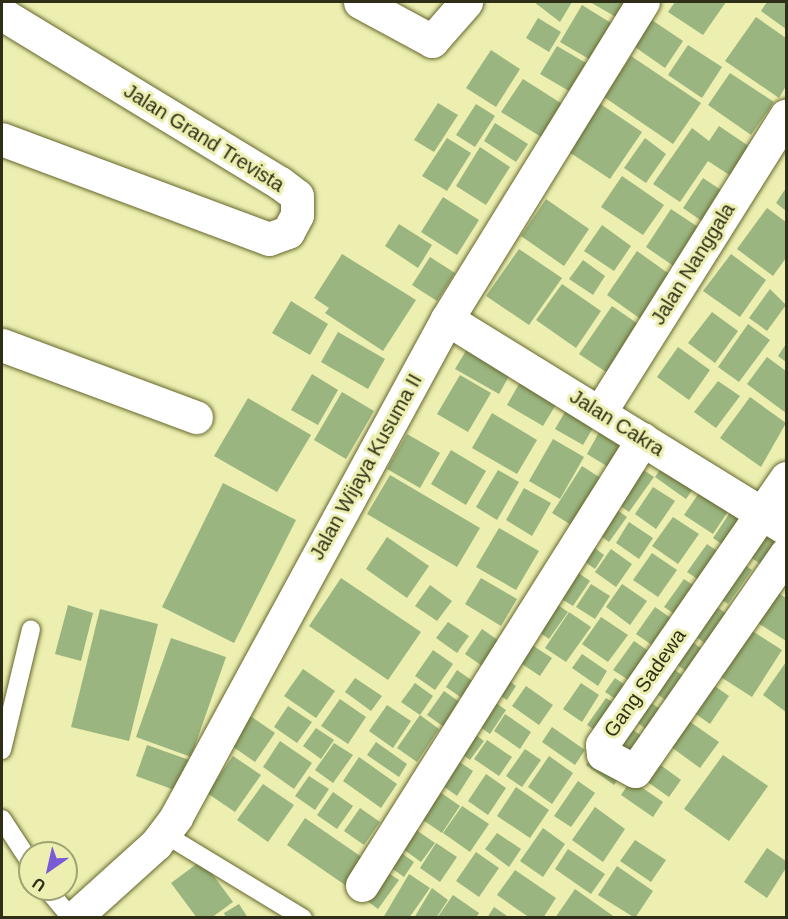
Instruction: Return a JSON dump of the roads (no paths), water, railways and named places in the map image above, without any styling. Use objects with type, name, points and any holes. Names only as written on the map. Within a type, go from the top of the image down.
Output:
[{"type":"street","points":[[360,2],[432,41],[466,2]]},
{"type":"street","name":"Jalan Wijaya Kusuma II","points":[[72,918],[164,833],[447,319],[643,2]]},
{"type":"street","name":"Jalan Grand Trevista","points":[[2,14],[280,183],[297,196],[297,215],[288,232],[269,238],[2,139]]},
{"type":"street","name":"Jalan Nanggala","points":[[600,412],[786,115]]},
{"type":"street","name":"Jalan Cakra","points":[[447,319],[775,521]]},
{"type":"street","points":[[2,345],[196,417]]},
{"type":"street","points":[[362,885],[643,440]]},
{"type":"street","points":[[775,521],[786,478]]},
{"type":"street","name":"Gang Sadewa","points":[[775,521],[602,745],[603,754],[635,771],[786,554]]},
{"type":"lane","points":[[2,750],[31,629]]},
{"type":"lane","points":[[2,819],[18,844]]},
{"type":"lane","points":[[164,833],[296,916]]},
{"type":"lane","points":[[57,901],[72,918]]}]
